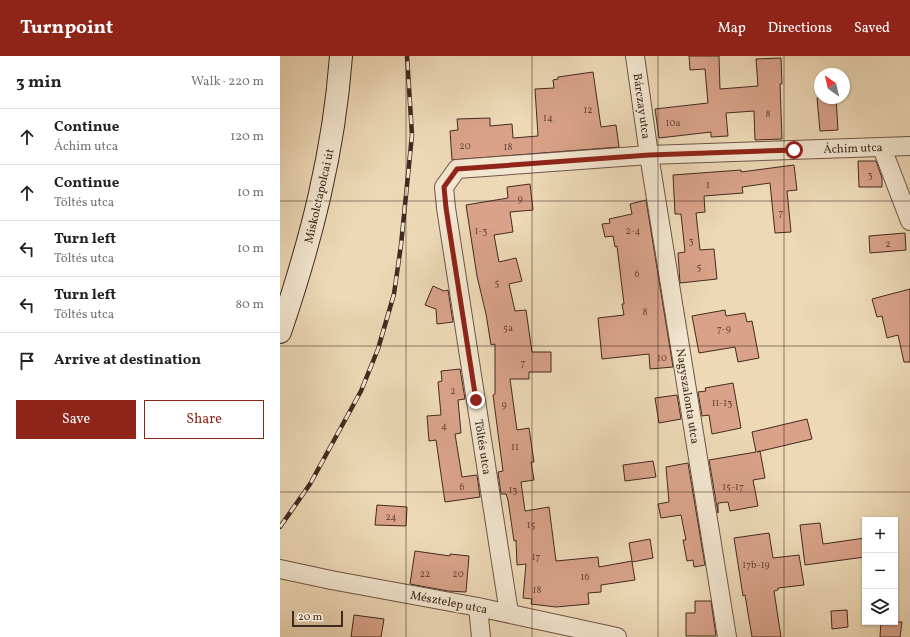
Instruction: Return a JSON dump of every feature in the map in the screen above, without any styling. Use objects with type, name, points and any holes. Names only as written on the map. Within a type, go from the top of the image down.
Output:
[{"type":"street","name":"Miskolctapolcai út","points":[[280,332],[299,275],[328,160],[339,84],[341,56]]},
{"type":"street","name":"Bárczay utca","points":[[635,56],[649,155]]},
{"type":"street","name":"Áchim utca","points":[[485,167],[649,155],[910,146]]},
{"type":"street","points":[[882,148],[910,221]]},
{"type":"street","name":"Nagyszalonta utca","points":[[649,155],[727,637]]},
{"type":"street","name":"Töltés utca","points":[[485,167],[457,169],[444,187],[509,613]]},
{"type":"street","name":"Mésztelep utca","points":[[280,569],[509,613],[617,637]]},
{"type":"street","points":[[478,607],[481,637]]},
{"type":"building","points":[[689,56],[719,56],[720,89],[758,86],[756,59],[781,58],[782,84],[780,84],[782,139],[755,140],[754,111],[726,113],[728,136],[711,137],[711,132],[659,138],[655,109],[708,103],[705,69],[690,70]]},
{"type":"building","points":[[593,72],[601,127],[616,125],[619,147],[452,160],[450,131],[458,130],[457,119],[490,118],[490,126],[512,124],[513,138],[538,136],[535,89],[554,88],[553,80],[558,79],[558,77]]},
{"type":"building","points":[[818,104],[836,104],[838,130],[820,131]]},
{"type":"building","points":[[858,161],[876,161],[882,178],[882,187],[859,187]]},
{"type":"building","points":[[794,165],[797,190],[787,191],[791,232],[775,233],[770,183],[742,187],[743,193],[704,196],[705,212],[696,213],[700,250],[714,249],[717,279],[680,283],[678,253],[685,252],[681,214],[675,214],[673,175],[741,170],[741,172]]},
{"type":"building","points":[[530,184],[533,210],[510,212],[513,232],[494,235],[499,262],[516,258],[522,281],[509,284],[515,311],[526,310],[532,352],[551,352],[551,372],[529,372],[529,379],[510,379],[517,430],[529,428],[534,462],[531,462],[534,480],[521,482],[525,511],[549,507],[556,561],[598,557],[599,567],[632,561],[629,543],[650,539],[653,558],[632,562],[635,580],[601,585],[601,592],[588,593],[589,604],[556,607],[531,604],[532,599],[523,598],[526,564],[517,565],[516,540],[514,541],[508,500],[506,494],[501,494],[498,472],[503,471],[493,395],[495,394],[495,344],[491,345],[486,314],[477,276],[466,205],[508,198],[507,187]]},
{"type":"building","points":[[646,200],[673,367],[650,369],[649,354],[602,359],[598,318],[624,315],[622,304],[624,304],[617,246],[615,247],[613,236],[605,237],[602,224],[610,223],[609,219],[632,214],[630,204]]},
{"type":"building","points":[[905,233],[906,250],[870,253],[869,236]]},
{"type":"building","points":[[433,286],[444,291],[448,290],[453,322],[437,324],[436,309],[425,305]]},
{"type":"building","points":[[910,289],[910,362],[904,362],[898,335],[887,338],[882,316],[877,317],[872,299]]},
{"type":"building","points":[[725,310],[726,316],[745,313],[747,322],[752,321],[759,358],[738,362],[735,347],[699,353],[692,316]]},
{"type":"building","points":[[460,369],[465,399],[458,400],[461,433],[455,434],[462,477],[477,475],[480,497],[445,502],[436,440],[429,441],[427,416],[441,415],[438,382],[442,381],[441,371]]},
{"type":"building","points":[[733,383],[741,428],[712,434],[709,415],[702,416],[698,392],[706,391],[705,388]]},
{"type":"building","points":[[677,395],[681,419],[659,423],[655,398]]},
{"type":"building","points":[[807,419],[812,439],[760,451],[765,478],[753,480],[758,506],[730,511],[728,502],[718,503],[718,513],[709,460],[756,452],[752,432]]},
{"type":"building","points":[[653,461],[656,477],[625,481],[623,465]]},
{"type":"building","points":[[688,463],[705,565],[694,567],[693,560],[687,561],[683,540],[686,540],[681,515],[661,518],[658,504],[669,502],[666,467]]},
{"type":"building","points":[[377,505],[407,507],[406,526],[375,525]]},
{"type":"building","points":[[820,523],[823,544],[862,538],[862,557],[805,565],[800,525]]},
{"type":"building","points":[[769,533],[773,558],[799,555],[804,585],[778,588],[778,590],[774,591],[781,637],[752,637],[745,595],[743,596],[734,538]]},
{"type":"building","points":[[415,551],[450,556],[450,554],[469,556],[466,592],[448,591],[410,584]]},
{"type":"building","points":[[695,601],[711,601],[716,636],[686,636],[686,613],[695,613]]},
{"type":"building","points":[[847,610],[848,627],[832,629],[831,611]]},
{"type":"building","points":[[354,615],[384,619],[381,637],[351,637]]},
{"type":"building","points":[[898,622],[902,622],[900,637],[880,637],[881,625],[898,625]]},
{"type":"railway","points":[[280,527],[310,484],[361,391],[378,349],[394,294],[401,245],[412,135],[407,56]]},
{"type":"route","points":[[476,400],[444,187],[457,169],[649,155],[794,150]]}]
